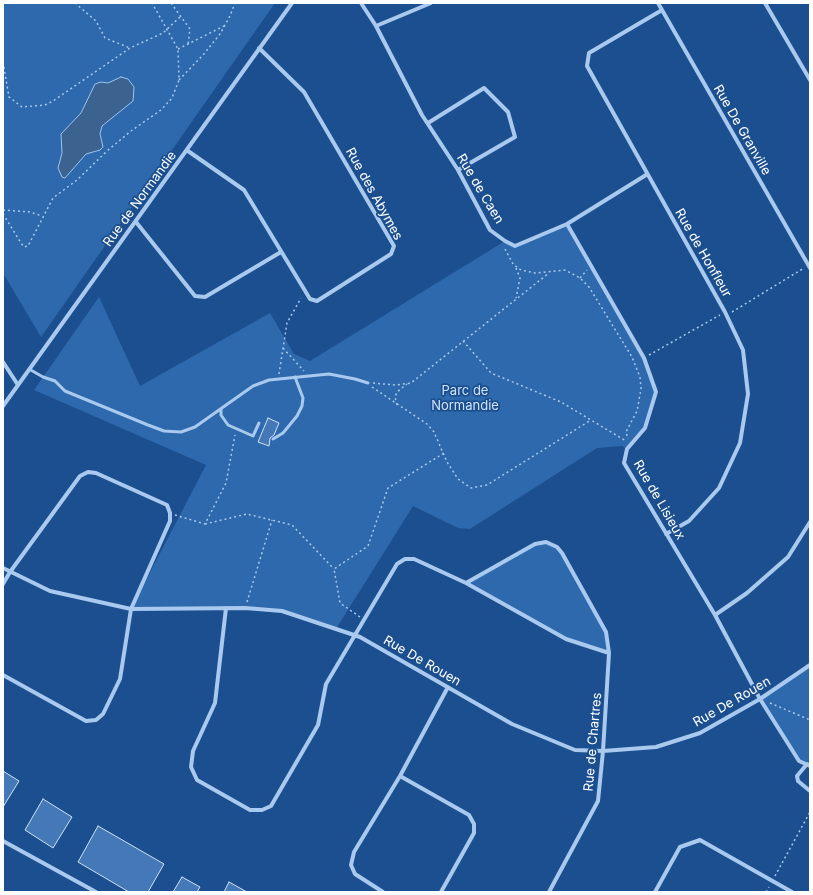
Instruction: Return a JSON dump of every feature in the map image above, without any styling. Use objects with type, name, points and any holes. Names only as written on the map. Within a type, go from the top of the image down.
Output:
[{"type":"street","name":"Rue de Normandie","points":[[3,406],[188,151],[292,3]]},
{"type":"street","name":"Rue de Caen","points":[[361,3],[376,26],[428,123],[458,170],[490,230],[505,241],[515,246],[567,224],[646,174]]},
{"type":"street","points":[[376,26],[431,3]]},
{"type":"street","name":"Rue De Granville","points":[[658,3],[809,266]]},
{"type":"street","points":[[765,3],[810,80]]},
{"type":"street","name":"Rue de Honfleur","points":[[662,10],[589,53],[587,66],[646,174],[726,314],[743,350],[748,394],[740,443],[719,488],[689,521],[666,534]]},
{"type":"street","name":"Rue des Abymes","points":[[188,151],[244,190],[310,299],[317,301],[391,254],[394,246],[304,92],[259,48]]},
{"type":"street","points":[[428,123],[484,88],[508,112],[515,136],[458,170]]},
{"type":"street","points":[[136,222],[195,296],[205,297],[281,252]]},
{"type":"street","name":"Rue de Lisieux","points":[[567,224],[644,358],[656,392],[645,428],[627,449],[624,463],[716,615],[760,699],[799,761],[808,765]]},
{"type":"street","points":[[3,362],[18,384]]},
{"type":"street","points":[[3,584],[10,572],[80,476],[88,472],[96,473],[168,505],[170,521],[131,609],[120,679],[103,714],[96,720],[86,721],[3,675]]},
{"type":"street","points":[[716,615],[748,593],[788,557],[810,522]]},
{"type":"street","name":"Rue de Chartres","points":[[466,583],[535,544],[546,542],[557,547],[606,632],[609,653],[604,751],[598,801],[549,892]]},
{"type":"street","points":[[226,608],[214,703],[193,752],[191,767],[197,780],[250,810],[262,810],[271,806],[318,725],[326,684],[397,564],[405,559],[414,559],[466,583],[566,639],[609,653]]},
{"type":"street","name":"Rue De Rouen","points":[[3,568],[50,591],[131,609],[245,608],[282,611],[355,636],[512,724],[575,750],[604,751],[656,747],[700,733],[760,699],[810,665]]},
{"type":"street","points":[[383,892],[355,874],[351,865],[354,852],[400,776],[448,687]]},
{"type":"street","points":[[808,765],[798,776],[798,781],[810,791]]},
{"type":"street","points":[[400,776],[469,815],[474,824],[474,833],[441,892]]},
{"type":"street","points":[[655,892],[680,847],[700,840],[792,892]]},
{"type":"street","points":[[3,841],[96,892]]},
{"type":"lane","points":[[29,370],[43,377],[55,380],[65,391],[164,431],[181,432],[195,427],[253,386],[278,379],[340,375],[368,383]]},
{"type":"lane","points":[[273,439],[283,433],[297,416],[302,406],[303,398],[295,377]]},
{"type":"lane","points":[[221,409],[224,420],[228,425],[253,436],[259,423]]},
{"type":"path","points":[[75,3],[96,21],[105,38],[130,48]]},
{"type":"path","points":[[152,3],[178,49],[179,80]]},
{"type":"path","points":[[171,3],[190,29],[188,45]]},
{"type":"path","points":[[3,214],[24,247],[30,243],[42,216],[56,194],[78,180],[131,131],[161,110],[172,98],[179,80],[203,55],[224,26],[235,3]]},
{"type":"path","points":[[3,62],[9,97],[22,107],[37,107],[53,101],[130,48],[158,36],[180,16]]},
{"type":"path","points":[[178,49],[224,26]]},
{"type":"path","points":[[3,210],[24,212],[42,216]]},
{"type":"path","points":[[505,241],[505,250],[520,278],[516,299]]},
{"type":"path","points":[[580,278],[591,266]]},
{"type":"path","points":[[644,358],[726,314],[809,266]]},
{"type":"path","points":[[516,268],[528,272],[566,270],[580,278],[589,287],[632,357],[638,373],[641,389],[640,396],[634,418],[626,432],[631,444]]},
{"type":"path","points":[[397,405],[395,397],[397,392],[550,272]]},
{"type":"path","points":[[278,379],[287,324],[305,291]]},
{"type":"path","points":[[463,341],[491,373],[561,402],[631,444]]},
{"type":"path","points":[[283,348],[308,376]]},
{"type":"path","points":[[368,383],[397,405],[427,424],[434,432],[450,467],[462,483],[471,488],[487,485],[591,420]]},
{"type":"path","points":[[368,383],[395,385],[408,383]]},
{"type":"path","points":[[205,524],[226,482],[237,429]]},
{"type":"path","points":[[334,569],[368,546],[388,488],[444,453]]},
{"type":"path","points":[[170,513],[205,524],[247,514],[292,525],[334,569],[340,603],[365,620]]},
{"type":"path","points":[[245,608],[272,520]]},
{"type":"path","points":[[760,699],[810,720]]},
{"type":"path","points":[[766,892],[810,812]]},
{"type":"green space","points":[[3,3],[275,3],[41,337],[3,273]]},
{"type":"green space","name":"Parc de Normandie","points":[[567,224],[644,358],[656,392],[645,428],[627,449],[622,446],[597,448],[470,529],[458,528],[413,506],[336,629],[282,611],[245,608],[131,609],[206,465],[34,390],[99,297],[140,386],[270,313],[294,354],[310,361],[505,241],[515,246]]},
{"type":"green space","points":[[546,542],[557,547],[606,632],[609,653],[566,639],[466,583],[535,544]]},
{"type":"green space","points":[[810,662],[810,766],[799,761],[760,699]]},
{"type":"shaded area","points":[[121,77],[128,79],[134,87],[133,101],[102,126],[100,134],[103,147],[100,150],[86,154],[65,178],[62,177],[58,168],[62,153],[61,134],[81,113],[95,84],[101,82],[108,83]]},
{"type":"building","points":[[268,418],[279,423],[274,435],[270,438],[269,446],[258,442]]},
{"type":"building","points":[[3,771],[19,781],[3,807]]},
{"type":"building","points":[[43,799],[72,817],[53,848],[25,830]]},
{"type":"building","points":[[98,826],[164,864],[148,892],[129,892],[78,862]]},
{"type":"building","points":[[182,877],[200,887],[197,892],[173,892]]},
{"type":"building","points":[[229,882],[247,892],[224,892]]}]
